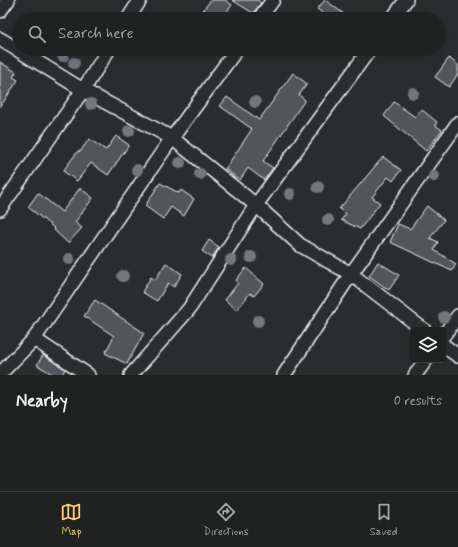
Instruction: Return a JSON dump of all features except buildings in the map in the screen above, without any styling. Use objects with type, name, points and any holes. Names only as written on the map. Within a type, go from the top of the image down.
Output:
[{"type":"street","points":[[0,12],[8,0]]},
{"type":"street","points":[[132,12],[140,0]]},
{"type":"street","points":[[264,12],[273,0]]},
{"type":"street","points":[[397,12],[406,0]]},
{"type":"street","points":[[0,38],[12,46]]},
{"type":"street","points":[[29,56],[83,90],[172,138],[256,205],[300,245],[351,274],[420,327]]},
{"type":"street","points":[[0,209],[83,90],[105,56]]},
{"type":"street","points":[[0,374],[34,339],[172,138],[232,56]]},
{"type":"street","points":[[131,375],[189,309],[256,205],[365,56]]},
{"type":"street","points":[[284,375],[351,274],[458,122]]},
{"type":"street","points":[[446,332],[458,316]]},
{"type":"street","points":[[34,339],[88,375]]},
{"type":"street","points":[[446,347],[458,356]]},
{"type":"street","points":[[415,375],[424,363]]}]
